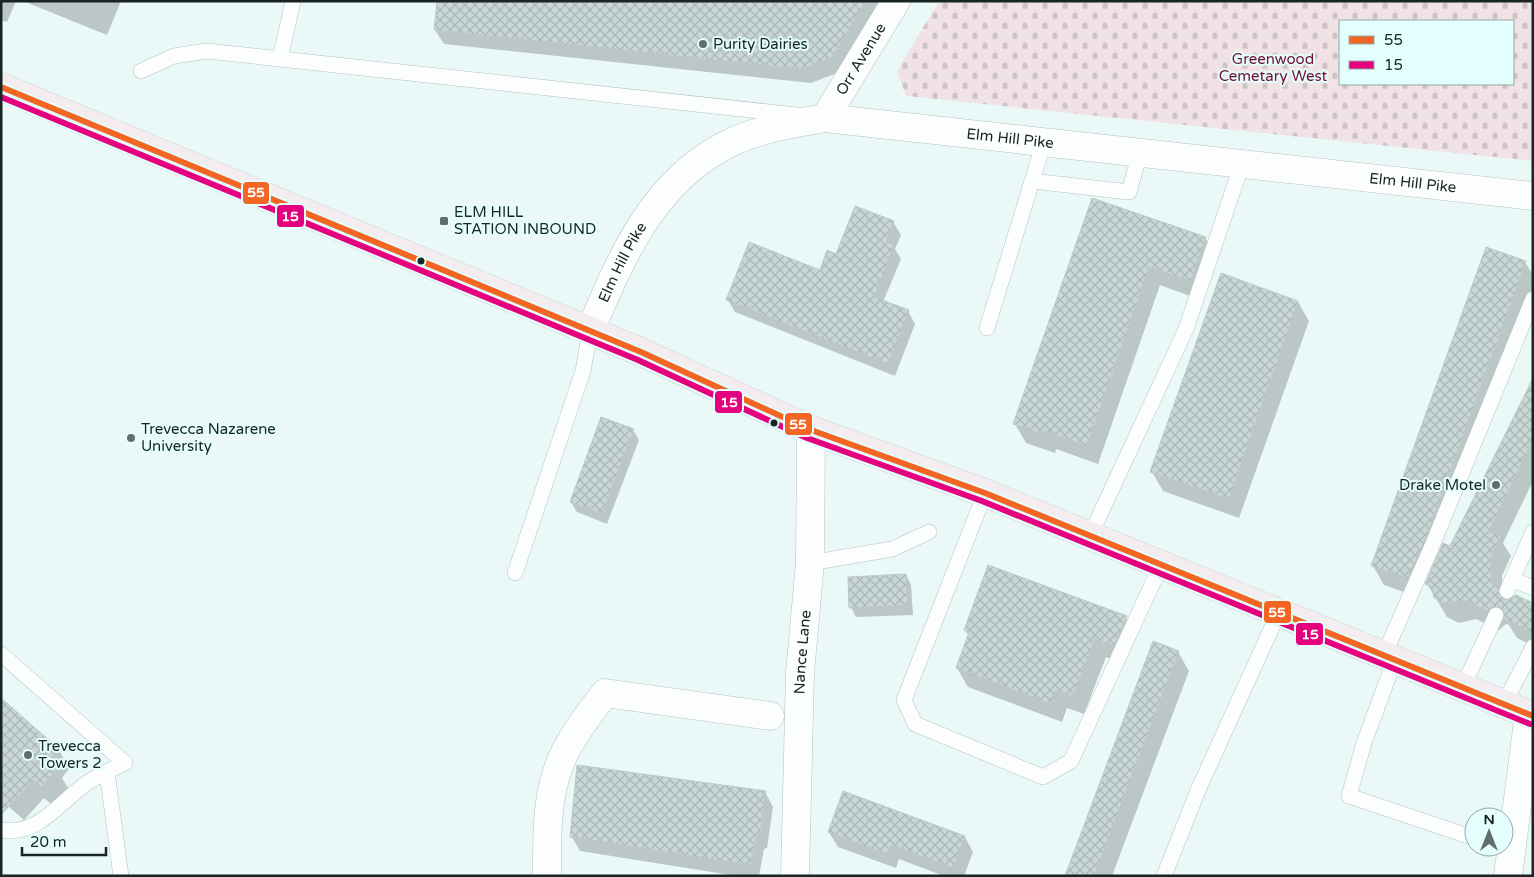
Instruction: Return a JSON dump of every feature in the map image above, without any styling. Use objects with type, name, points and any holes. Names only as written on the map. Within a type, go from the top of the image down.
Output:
[{"type":"main road","points":[[1,87],[590,331],[811,430],[985,493],[1531,715]]},
{"type":"street","name":"Orr Avenue","points":[[825,118],[896,1]]},
{"type":"street","name":"Elm Hill Pike","points":[[590,331],[632,239],[656,202],[685,172],[726,144],[771,128],[825,118],[1533,196]]},
{"type":"street","name":"Nance Lane","points":[[795,876],[800,673],[810,563],[811,430]]},
{"type":"street","points":[[547,876],[549,809],[561,762],[588,715],[605,693],[770,716]]},
{"type":"street","points":[[1507,858],[1531,715]]},
{"type":"lane","points":[[280,59],[293,1]]},
{"type":"lane","points":[[141,72],[174,56],[207,51],[825,118]]},
{"type":"lane","points":[[987,328],[1044,142]]},
{"type":"lane","points":[[1032,181],[1129,192],[1140,153]]},
{"type":"lane","points":[[1090,536],[1186,329],[1242,164]]},
{"type":"lane","points":[[1464,835],[1349,796],[1389,657],[1432,546],[1533,299]]},
{"type":"lane","points":[[514,573],[583,371],[590,331]]},
{"type":"lane","points":[[985,493],[904,700],[915,724],[1015,765],[1043,776],[1071,761],[1162,565]]},
{"type":"lane","points":[[810,563],[892,549],[929,532]]},
{"type":"lane","points":[[1533,532],[1510,585],[1533,588]]},
{"type":"lane","points":[[1164,876],[1199,788],[1279,612]]},
{"type":"lane","points":[[1462,687],[1496,615]]},
{"type":"lane","points":[[1504,704],[1533,647]]},
{"type":"lane","points":[[1,654],[125,763],[86,784],[38,825],[10,832],[1,830]]},
{"type":"lane","points":[[107,772],[121,876]]},
{"type":"green space","name":"Greenwood Cemetary West","points":[[939,1],[1533,1],[1533,161],[906,96],[897,71]]},
{"type":"building","name":"Purity Dairies","points":[[437,1],[866,1],[832,57],[802,69],[434,30]]},
{"type":"building","points":[[1092,198],[1206,237],[1191,281],[1149,267],[1087,446],[1045,431],[1044,435],[1013,424]]},
{"type":"building","points":[[855,206],[894,221],[886,242],[894,245],[874,297],[909,310],[888,364],[726,300],[749,242],[820,270],[827,250],[836,254]]},
{"type":"building","points":[[1486,247],[1526,261],[1429,530],[1408,578],[1371,566]]},
{"type":"building","points":[[1221,273],[1298,301],[1229,499],[1150,472]]},
{"type":"building","name":"Drake Motel","points":[[1533,378],[1533,439],[1489,531],[1501,536],[1491,556],[1491,583],[1499,587],[1498,592],[1503,599],[1508,600],[1516,595],[1533,603],[1533,633],[1504,619],[1504,610],[1499,606],[1491,607],[1487,611],[1464,600],[1447,604],[1434,598],[1432,587],[1425,584],[1443,543],[1450,546]]},
{"type":"building","points":[[601,417],[634,429],[602,514],[570,502]]},
{"type":"building","points":[[988,565],[1127,616],[1114,646],[1095,639],[1073,696],[1056,690],[1051,704],[956,668],[969,632],[964,630]]},
{"type":"building","points":[[906,574],[908,605],[849,608],[848,577]]},
{"type":"building","points":[[1153,641],[1179,651],[1094,876],[1065,876]]},
{"type":"building","name":"Trevecca Towers 2","points":[[1,698],[59,749],[49,761],[58,768],[41,787],[33,780],[1,815]]},
{"type":"building","points":[[577,765],[766,791],[760,833],[756,834],[751,865],[570,837]]},
{"type":"building","points":[[843,791],[965,836],[953,868],[891,845],[887,854],[828,832]]},
{"type":"transit line","name":"55","points":[[1,87],[641,352],[811,430],[985,493],[1533,716]]},
{"type":"transit line","name":"15","points":[[1,97],[638,360],[807,438],[982,501],[1530,724]]},
{"type":"place","name":"Purity Dairies","points":[[703,44]]},
{"type":"place","name":"ELM HILL STATION INBOUND","points":[[444,221]]},
{"type":"place","name":"Trevecca Nazarene University","points":[[131,438]]},
{"type":"place","name":"Drake Motel","points":[[1496,485]]},
{"type":"place","name":"Trevecca Towers 2","points":[[28,755]]}]
